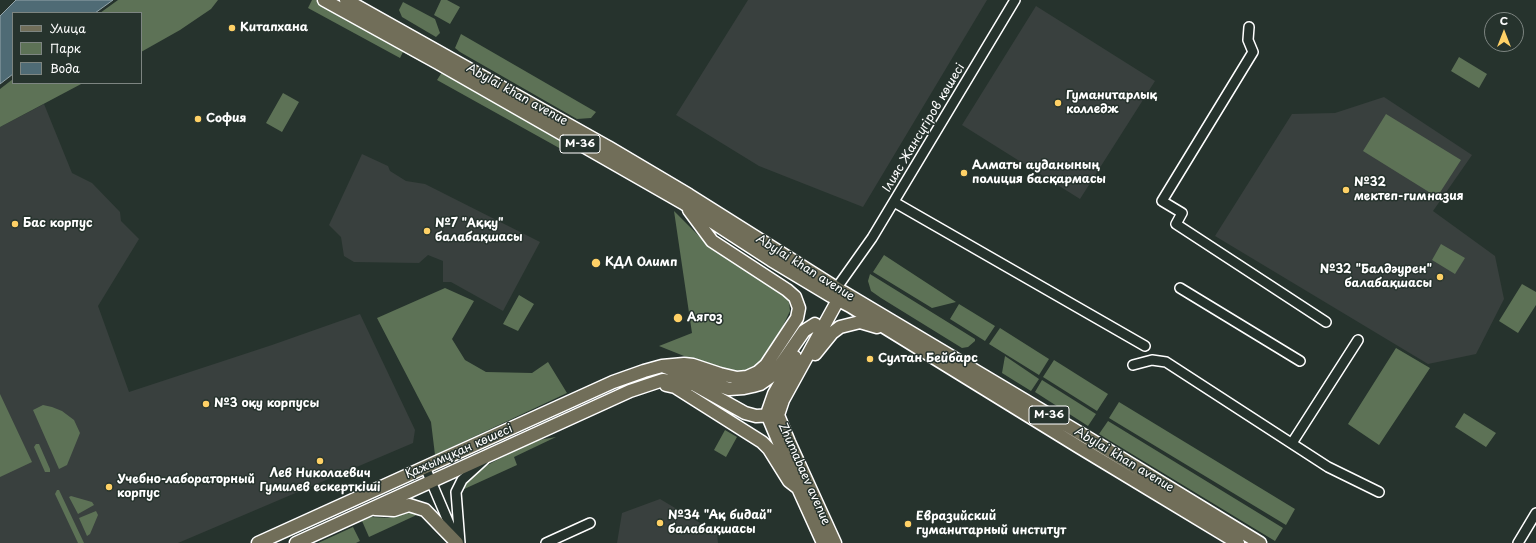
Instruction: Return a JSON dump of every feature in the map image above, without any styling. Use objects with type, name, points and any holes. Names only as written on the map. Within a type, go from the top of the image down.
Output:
[{"type":"main road","name":"Abylai khan avenue","points":[[324,0],[438,62],[683,203],[771,260],[837,294],[1088,438],[1260,543]]},
{"type":"main road","name":"Abylai khan avenue","points":[[346,0],[588,135],[689,195],[910,343],[1238,543]]},
{"type":"main road","name":"Қажымұқан көшесі","points":[[258,543],[613,382],[644,370],[662,366],[684,364],[711,370],[728,377],[737,378],[747,377],[758,372],[766,365],[797,318],[799,308],[795,297],[787,290],[712,241],[683,203]]},
{"type":"main road","points":[[662,366],[744,413],[756,416],[773,415],[774,394],[815,324],[837,294]]},
{"type":"main road","name":"Zhumabaev avenue","points":[[773,415],[800,369],[837,294]]},
{"type":"main road","points":[[800,369],[815,354],[832,333],[840,327],[850,324],[860,322],[870,324],[910,343]]},
{"type":"main road","points":[[662,366],[729,389],[753,386],[770,377],[779,367],[804,331],[815,324]]},
{"type":"main road","name":"Қажымұқан көшесі","points":[[296,543],[649,383],[663,380],[692,384]]},
{"type":"main road","points":[[649,383],[674,387],[762,442],[769,449],[789,481],[798,488]]},
{"type":"main road","name":"Zhumabaev avenue","points":[[773,415],[798,488],[823,543]]},
{"type":"main road","name":"Zhumabaev avenue","points":[[773,415],[789,442],[835,543]]},
{"type":"main road","points":[[372,509],[394,510],[409,506],[425,510],[458,543]]},
{"type":"street","name":"Ілияс Жансүгіров көшесі","points":[[837,294],[852,266],[872,238],[1015,0]]},
{"type":"street","points":[[1250,26],[1248,40],[1253,52],[1162,201],[1182,213],[1176,224],[1326,322]]},
{"type":"street","points":[[894,202],[1145,346]]},
{"type":"street","points":[[1180,288],[1300,361]]},
{"type":"street","points":[[1292,443],[1358,340]]},
{"type":"street","points":[[1133,365],[1152,360],[1166,362],[1328,467],[1379,492]]},
{"type":"street","points":[[458,543],[456,492],[462,480],[487,457]]},
{"type":"street","points":[[425,467],[458,543]]},
{"type":"street","points":[[1518,543],[1536,513]]},
{"type":"street","points":[[546,543],[590,522]]},
{"type":"shaded area","points":[[748,0],[987,0],[863,207],[759,166],[676,115]]},
{"type":"shaded area","name":"Гуманитарлық колледж","points":[[1036,6],[1155,81],[1080,199],[962,125]]},
{"type":"shaded area","name":"№32 мектеп-гимназия","points":[[1384,97],[1472,155],[1433,211],[1495,256],[1504,299],[1476,354],[1428,364],[1215,236],[1292,114],[1335,113]]},
{"type":"shaded area","points":[[44,104],[72,173],[92,183],[120,212],[121,221],[139,239],[98,306],[129,392],[272,345],[360,314],[415,430],[413,443],[178,543],[0,543],[0,127]]},
{"type":"shaded area","name":"№7 \"Аққу\" балабақшасы","points":[[362,154],[388,166],[390,171],[406,181],[425,184],[540,242],[503,311],[451,282],[443,282],[443,261],[428,255],[419,263],[354,262],[344,256],[341,237],[329,225]]},
{"type":"shaded area","name":"№34 \"Ақ бидай\" балабақшасы","points":[[660,499],[717,533],[718,543],[617,543],[622,513]]},
{"type":"green space","points":[[118,0],[218,0],[211,9],[180,30],[142,51],[142,12],[101,12]]},
{"type":"green space","points":[[312,0],[316,0],[425,58],[423,63],[403,52],[400,58],[308,8]]},
{"type":"green space","points":[[441,0],[447,0],[460,7],[450,24],[434,15]]},
{"type":"green space","points":[[403,2],[435,19],[440,33],[436,37],[402,17],[399,10]]},
{"type":"green space","points":[[461,34],[596,112],[591,118],[577,119],[460,52],[455,48]]},
{"type":"green space","points":[[1459,57],[1487,74],[1479,88],[1451,71]]},
{"type":"green space","points":[[444,69],[565,142],[561,149],[437,80]]},
{"type":"green space","points":[[12,80],[12,84],[81,84],[0,127],[0,89]]},
{"type":"green space","points":[[283,93],[299,102],[282,132],[266,123]]},
{"type":"green space","points":[[1386,114],[1461,160],[1437,197],[1363,151]]},
{"type":"green space","points":[[674,211],[701,238],[789,300],[790,311],[771,351],[762,363],[746,371],[731,373],[714,368],[659,346],[692,333]]},
{"type":"green space","points":[[1441,244],[1465,258],[1455,274],[1432,260]]},
{"type":"green space","points":[[884,255],[956,302],[932,308],[873,272]]},
{"type":"green space","points":[[870,274],[975,339],[975,341],[968,347],[962,348],[881,298],[871,291],[868,281]]},
{"type":"green space","points":[[1522,284],[1536,292],[1536,305],[1518,333],[1499,321]]},
{"type":"green space","points":[[445,288],[474,301],[452,339],[465,360],[486,372],[532,373],[548,362],[567,393],[435,455],[431,422],[377,318]]},
{"type":"green space","points":[[519,295],[534,304],[518,331],[503,324]]},
{"type":"green space","points":[[959,304],[995,326],[985,341],[950,319]]},
{"type":"green space","points":[[1000,328],[1049,359],[1039,375],[989,344]]},
{"type":"green space","points":[[1396,348],[1430,368],[1379,445],[1348,424]]},
{"type":"green space","points":[[1005,356],[1039,379],[1031,391],[1002,373]]},
{"type":"green space","points":[[1054,360],[1108,394],[1097,411],[1043,377]]},
{"type":"green space","points":[[1042,380],[1096,414],[1088,426],[1035,392]]},
{"type":"green space","points":[[0,394],[32,462],[0,477]]},
{"type":"green space","points":[[1119,402],[1295,509],[1286,525],[1109,418]]},
{"type":"green space","points":[[43,405],[62,411],[74,420],[80,433],[67,465],[59,469],[33,410]]},
{"type":"green space","points":[[1464,413],[1496,433],[1486,447],[1455,427]]},
{"type":"green space","points":[[1108,421],[1283,528],[1275,541],[1099,434]]},
{"type":"green space","points":[[725,430],[737,437],[726,457],[714,450]]},
{"type":"green space","points":[[556,437],[514,457],[517,465],[462,490],[469,478],[478,470],[533,441]]},
{"type":"green space","points":[[36,444],[39,444],[50,472],[45,472],[34,447]]},
{"type":"green space","points":[[57,490],[59,490],[84,543],[78,543],[55,494]]},
{"type":"green space","points":[[71,496],[92,502],[94,505],[78,514],[69,497]]},
{"type":"green space","points":[[414,510],[421,513],[369,537],[362,521],[371,517],[388,518]]},
{"type":"green space","points":[[96,511],[98,515],[90,534],[87,536],[79,518]]},
{"type":"green space","points":[[353,527],[360,541],[356,543],[318,543]]},
{"type":"water","points":[[16,0],[113,0],[96,12],[12,12],[12,75],[0,84],[0,16]]},
{"type":"place","name":"Китапхана","points":[[232,28]]},
{"type":"place","name":"Гуманитарлық колледж","points":[[1058,103]]},
{"type":"place","name":"София","points":[[198,119]]},
{"type":"place","name":"Алматы ауданының полиция басқармасы","points":[[964,173]]},
{"type":"place","name":"№32 мектеп-гимназия","points":[[1346,190]]},
{"type":"place","name":"Бас корпус","points":[[15,224]]},
{"type":"place","name":"№7 \"Аққу\" балабақшасы","points":[[427,231]]},
{"type":"place","name":"КДЛ Олимп","points":[[596,263]]},
{"type":"place","name":"№32 \"Балдәурен\" балабақшасы","points":[[1440,277]]},
{"type":"place","name":"Аягоз","points":[[678,318]]},
{"type":"place","name":"Султан Бейбарс","points":[[870,359]]},
{"type":"place","name":"№3 оқу корпусы","points":[[206,404]]},
{"type":"place","name":"Лев Николаевич Гумилев ескерткіші","points":[[320,461]]},
{"type":"place","name":"Учебно-лабораторный корпус","points":[[109,487]]},
{"type":"place","name":"№34 \"Ақ бидай\" балабақшасы","points":[[660,523]]},
{"type":"place","name":"Евразийский гуманитарный институт","points":[[908,524]]}]
